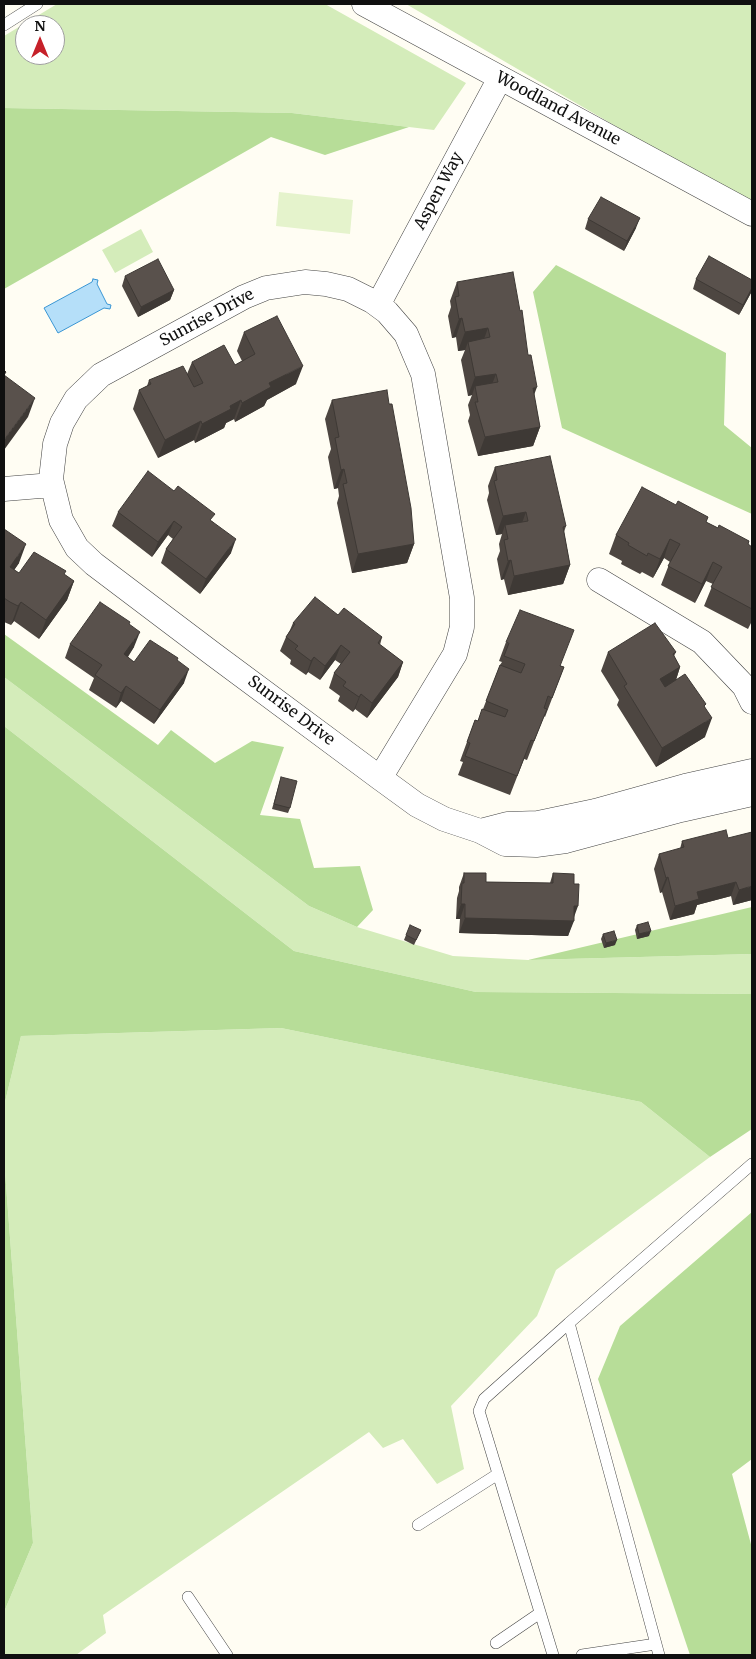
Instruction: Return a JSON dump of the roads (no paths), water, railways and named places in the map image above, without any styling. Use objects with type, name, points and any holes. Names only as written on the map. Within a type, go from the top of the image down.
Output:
[{"type":"street","name":"Woodland Avenue","points":[[364,4],[752,214]]},
{"type":"street","name":"Aspen Way","points":[[378,305],[500,78]]},
{"type":"street","name":"Sunrise Drive","points":[[380,778],[455,654],[462,626],[462,598],[423,374],[406,334],[387,312],[378,305],[348,289],[326,284],[305,282],[266,288],[244,297],[100,375],[76,399],[62,423],[51,465],[52,485],[61,520],[77,548],[94,564],[380,778],[417,805],[444,819],[480,831],[506,824],[598,822],[681,810],[752,794]]},
{"type":"street","points":[[4,489],[52,485]]},
{"type":"street","points":[[599,580],[702,642],[744,686],[752,702]]},
{"type":"street","name":"Sunrise Drive","points":[[598,822],[685,786],[752,771]]},
{"type":"lane","points":[[4,25],[37,4]]},
{"type":"lane","points":[[553,1655],[479,1411],[484,1399],[752,1164]]},
{"type":"lane","points":[[570,1323],[657,1650],[582,1655]]},
{"type":"lane","points":[[418,1525],[498,1474]]},
{"type":"lane","points":[[188,1597],[227,1655]]},
{"type":"lane","points":[[496,1643],[540,1613]]},
{"type":"water","points":[[93,279],[98,280],[97,284],[107,304],[111,305],[110,309],[104,308],[58,333],[44,308],[92,282]]}]
